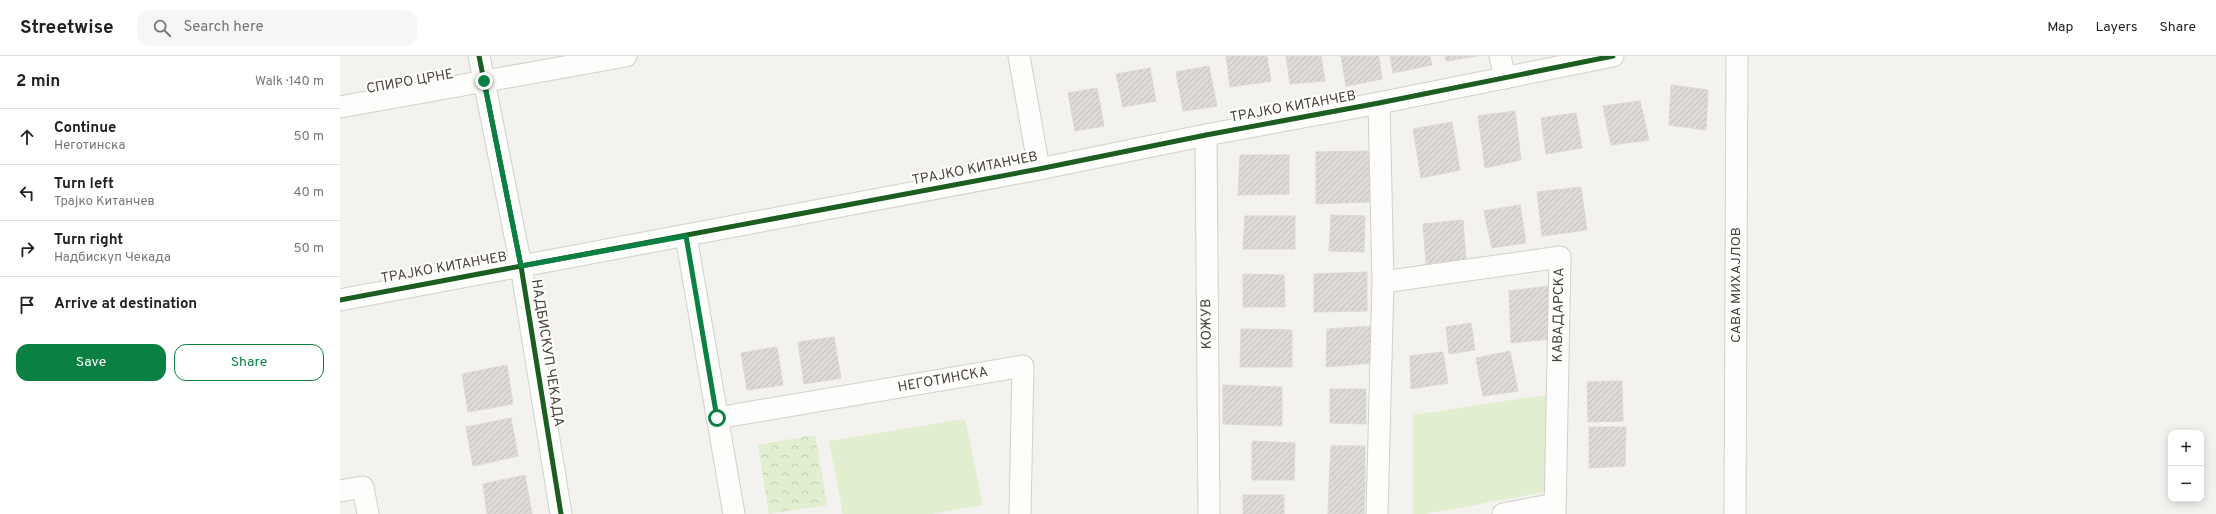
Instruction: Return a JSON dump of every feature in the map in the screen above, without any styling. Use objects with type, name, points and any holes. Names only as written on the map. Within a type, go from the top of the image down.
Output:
[{"type":"street","name":"НАДБИСКУП ЧЕКАДА","points":[[479,56],[521,266],[561,514]]},
{"type":"street","name":"СПИРО ЦРНЕ","points":[[340,107],[626,56]]},
{"type":"street","points":[[1019,56],[1039,169]]},
{"type":"street","points":[[1500,56],[1504,78]]},
{"type":"street","name":"ТРАЈКО КИТАНЧЕВ","points":[[340,300],[1039,169],[1206,134],[1379,104],[1613,56]]},
{"type":"street","name":"САВА МИХАЈЛОВ","points":[[1735,514],[1738,56]]},
{"type":"street","points":[[1377,514],[1383,282],[1379,104]]},
{"type":"street","name":"КОЖУВ","points":[[1206,134],[1209,514]]},
{"type":"street","points":[[686,236],[734,514]]},
{"type":"street","name":"КАВАДАРСКА","points":[[1383,282],[1560,257],[1555,509],[1504,514]]},
{"type":"street","name":"НЕГОТИНСКА","points":[[717,418],[1023,366],[1020,514]]},
{"type":"street","points":[[340,491],[364,487],[368,514]]},
{"type":"green space","points":[[1551,394],[1550,491],[1425,514],[1413,514],[1413,415]]},
{"type":"green space","points":[[965,419],[983,505],[932,514],[843,514],[829,441]]},
{"type":"green space","points":[[815,435],[827,505],[769,514],[758,445]]},
{"type":"building","points":[[1226,56],[1267,56],[1271,81],[1230,87]]},
{"type":"building","points":[[1286,56],[1321,56],[1325,81],[1290,84]]},
{"type":"building","points":[[1341,56],[1379,56],[1382,79],[1346,86]]},
{"type":"building","points":[[1390,56],[1430,56],[1432,65],[1393,73]]},
{"type":"building","points":[[1445,56],[1478,56],[1446,61]]},
{"type":"building","points":[[1209,66],[1217,106],[1183,111],[1176,72]]},
{"type":"building","points":[[1150,68],[1156,101],[1123,107],[1116,74]]},
{"type":"building","points":[[1671,85],[1708,90],[1706,130],[1669,125]]},
{"type":"building","points":[[1097,88],[1104,126],[1075,131],[1068,93]]},
{"type":"building","points":[[1640,101],[1649,140],[1611,145],[1603,106]]},
{"type":"building","points":[[1515,111],[1521,160],[1485,168],[1478,116]]},
{"type":"building","points":[[1576,113],[1582,148],[1546,154],[1541,118]]},
{"type":"building","points":[[1452,122],[1460,170],[1421,178],[1413,129]]},
{"type":"building","points":[[1370,151],[1370,202],[1316,204],[1316,152]]},
{"type":"building","points":[[1240,155],[1289,155],[1289,194],[1238,195]]},
{"type":"building","points":[[1581,187],[1587,230],[1542,236],[1537,192]]},
{"type":"building","points":[[1520,205],[1526,243],[1492,248],[1484,211]]},
{"type":"building","points":[[1331,215],[1365,216],[1364,252],[1329,251]]},
{"type":"building","points":[[1245,216],[1295,216],[1295,249],[1243,249]]},
{"type":"building","points":[[1463,220],[1466,259],[1426,264],[1423,224]]},
{"type":"building","points":[[1367,272],[1367,311],[1314,312],[1314,274]]},
{"type":"building","points":[[1243,274],[1284,275],[1285,307],[1243,307]]},
{"type":"building","points":[[1549,286],[1551,339],[1511,343],[1509,291]]},
{"type":"building","points":[[1471,323],[1475,350],[1449,354],[1446,327]]},
{"type":"building","points":[[1373,326],[1373,363],[1326,367],[1327,329]]},
{"type":"building","points":[[1241,329],[1292,330],[1292,367],[1240,367]]},
{"type":"building","points":[[834,337],[841,378],[804,384],[798,342]]},
{"type":"building","points":[[777,347],[783,385],[747,390],[741,353]]},
{"type":"building","points":[[1510,351],[1518,391],[1483,396],[1476,358]]},
{"type":"building","points":[[1443,352],[1448,383],[1411,389],[1410,356]]},
{"type":"building","points":[[507,365],[513,404],[468,412],[462,374]]},
{"type":"building","points":[[1622,381],[1623,421],[1588,422],[1587,382]]},
{"type":"building","points":[[1223,385],[1282,387],[1282,426],[1223,424]]},
{"type":"building","points":[[1330,389],[1366,389],[1366,424],[1330,423]]},
{"type":"building","points":[[511,418],[518,456],[473,466],[466,427]]},
{"type":"building","points":[[1589,427],[1626,427],[1625,466],[1589,468]]},
{"type":"building","points":[[1252,441],[1295,443],[1294,480],[1252,480]]},
{"type":"building","points":[[1331,446],[1365,446],[1365,487],[1329,486]]},
{"type":"building","points":[[525,475],[532,514],[487,514],[483,484]]},
{"type":"building","points":[[1329,486],[1365,487],[1364,514],[1328,514]]},
{"type":"building","points":[[1243,495],[1284,495],[1284,514],[1243,514]]},
{"type":"cycle path","points":[[479,56],[521,266],[561,514]]},
{"type":"cycle path","points":[[340,300],[1039,169],[1613,56]]},
{"type":"route","points":[[484,81],[521,266],[686,236],[717,418]]}]
